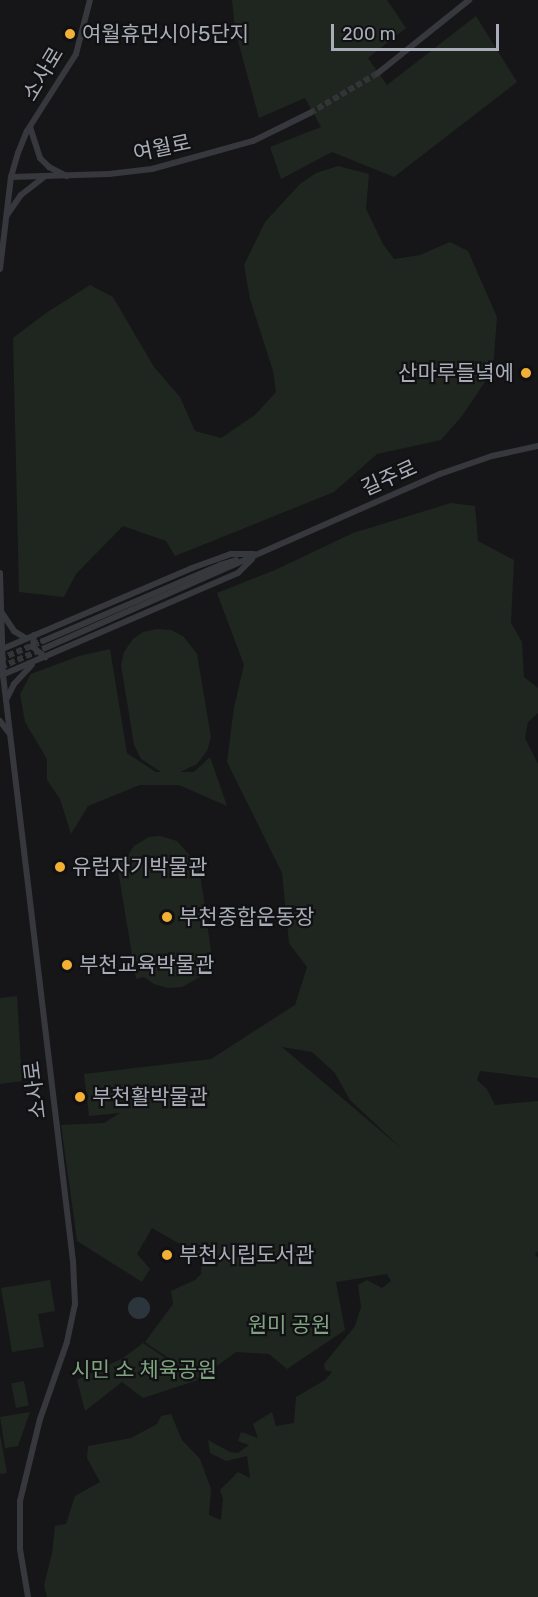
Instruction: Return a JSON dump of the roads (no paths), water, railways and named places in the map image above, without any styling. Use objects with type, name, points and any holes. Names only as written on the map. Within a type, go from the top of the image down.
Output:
[{"type":"street","name":"소사로","points":[[0,269],[11,177],[18,153],[30,127],[76,54],[90,0]]},
{"type":"street","points":[[378,73],[469,0]]},
{"type":"street","name":"여월로","points":[[11,177],[68,176],[152,169],[197,159],[253,141],[310,113]]},
{"type":"street","points":[[30,127],[40,158],[49,167],[68,176]]},
{"type":"street","points":[[7,216],[21,195],[44,177]]},
{"type":"street","name":"길주로","points":[[44,644],[220,565],[257,554],[440,474],[492,456],[538,446]]},
{"type":"street","name":"길주로","points":[[0,650],[192,568],[231,554],[257,554]]},
{"type":"street","name":"길주로","points":[[1,675],[238,573],[257,554]]},
{"type":"street","name":"소사로","points":[[0,573],[1,675],[73,1261],[75,1304],[67,1342],[40,1419],[20,1501],[20,1549],[28,1597]]},
{"type":"street","points":[[0,612],[14,632],[25,638]]},
{"type":"street","points":[[34,635],[33,647],[45,657]]},
{"type":"street","points":[[6,701],[14,684],[38,661]]},
{"type":"street","points":[[0,722],[10,734]]},
{"type":"tunnel","points":[[310,113],[378,73]]},
{"type":"tunnel","points":[[0,659],[43,641]]},
{"type":"tunnel","points":[[1,667],[45,648]]},
{"type":"place","name":"여월휴먼시아5단지","points":[[70,34]]},
{"type":"place","name":"산마루들녘에","points":[[526,373]]},
{"type":"place","name":"유럽자기박물관","points":[[60,867]]},
{"type":"place","name":"부천종합운동장","points":[[167,917]]},
{"type":"place","name":"부천교육박물관","points":[[67,965]]},
{"type":"place","name":"부천활박물관","points":[[80,1097]]},
{"type":"place","name":"부천시립도서관","points":[[167,1255]]},
{"type":"park label","name":"원미 공원","points":[[289,1325]]},
{"type":"park label","name":"시민 소 체육공원","points":[[144,1370]]}]
